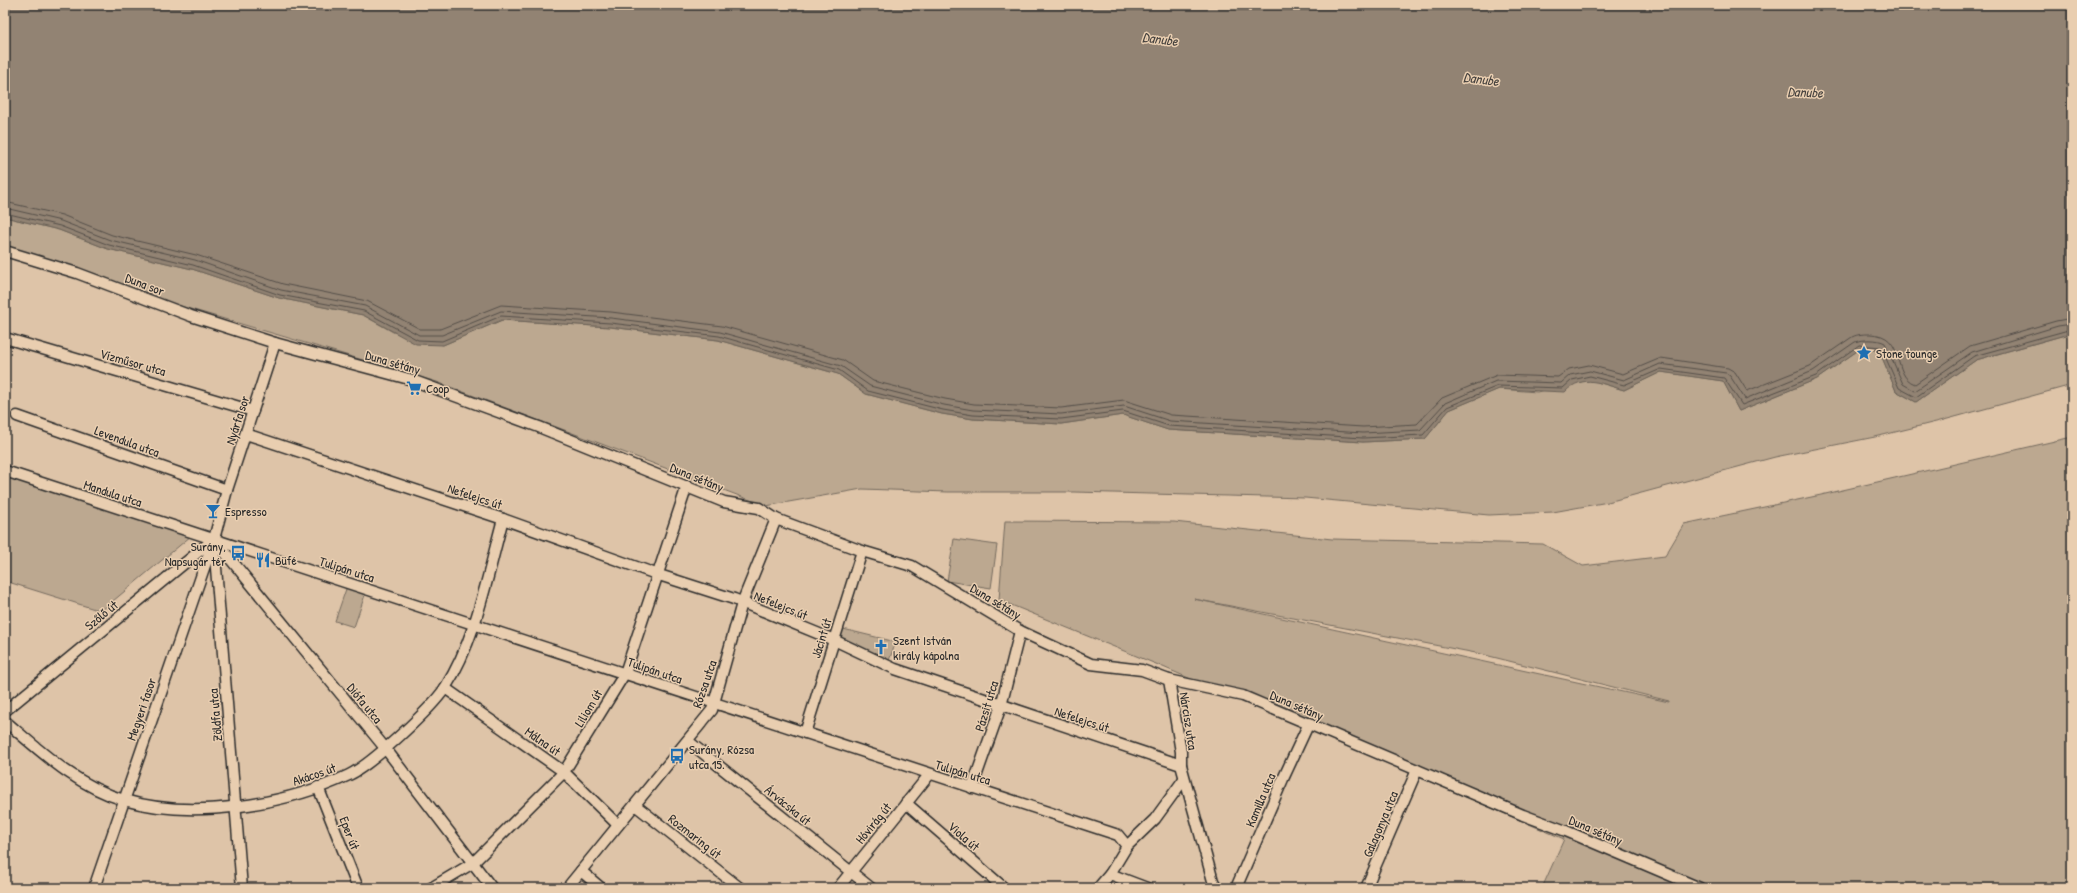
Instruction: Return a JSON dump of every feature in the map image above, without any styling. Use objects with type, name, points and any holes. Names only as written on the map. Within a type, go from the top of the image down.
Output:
[{"type":"street","name":"Duna sor","points":[[5,251],[77,273],[191,316],[275,343]]},
{"type":"street","name":"Vízműsor utca","points":[[5,338],[253,411]]},
{"type":"street","name":"Nyárfa sor","points":[[223,506],[275,343]]},
{"type":"street","name":"Duna sétány","points":[[275,343],[409,379],[539,427],[724,502],[760,508],[776,519],[862,551],[912,566],[1020,631],[1091,664],[1142,670],[1169,680],[1243,696],[1700,888]]},
{"type":"street","name":"Levendula utca","points":[[17,416],[227,490]]},
{"type":"street","name":"Nefelejcs út","points":[[246,434],[503,519],[742,603],[834,640],[895,670],[1181,765]]},
{"type":"street","name":"Mandula utca","points":[[5,471],[253,552]]},
{"type":"street","name":"Liliom út","points":[[431,888],[473,863],[564,772],[625,673],[656,574],[687,486]]},
{"type":"street","name":"Megyeri fasor","points":[[94,888],[214,539],[223,506]]},
{"type":"street","name":"Akácos út","points":[[5,721],[53,761],[88,784],[124,800],[182,810],[235,807],[276,801],[351,775],[385,748],[416,720],[445,688],[460,660],[474,624],[503,519]]},
{"type":"street","name":"Rózsa utca","points":[[567,888],[708,716],[714,703],[742,603],[776,519]]},
{"type":"street","name":"Szőlő út","points":[[5,711],[214,539]]},
{"type":"street","name":"Diófa utca","points":[[214,539],[385,748],[492,888]]},
{"type":"street","name":"Zöldfa utca","points":[[214,539],[242,888]]},
{"type":"street","name":"Jácint út","points":[[805,733],[862,551]]},
{"type":"street","name":"Tulipán utca","points":[[253,552],[625,673],[929,775],[1118,835],[1127,846]]},
{"type":"street","name":"Pázsit utca","points":[[972,788],[1000,706],[1020,631]]},
{"type":"street","name":"Nárcisz utca","points":[[1169,680],[1181,752],[1181,765]]},
{"type":"street","name":"Málna út","points":[[445,688],[564,772],[618,825]]},
{"type":"street","name":"Kamilla utca","points":[[1236,888],[1309,723]]},
{"type":"street","name":"Árvácska út","points":[[688,741],[871,888]]},
{"type":"street","points":[[1181,765],[1212,881],[1217,888]]},
{"type":"street","name":"Galagonya utca","points":[[1366,888],[1417,770]]},
{"type":"street","name":"Hóvirág út","points":[[838,888],[929,775]]},
{"type":"street","points":[[1098,888],[1110,874],[1127,846],[1155,819],[1184,779]]},
{"type":"street","name":"Eper út","points":[[318,787],[358,888]]},
{"type":"street","name":"Viola út","points":[[906,803],[1004,888]]},
{"type":"street","name":"Rozmaring út","points":[[635,805],[740,888]]},
{"type":"street","points":[[581,871],[601,888]]},
{"type":"street","points":[[1110,874],[1146,888]]},
{"type":"shaded area","points":[[5,217],[59,230],[108,249],[192,269],[279,298],[363,315],[393,332],[443,345],[502,320],[610,327],[718,340],[838,374],[866,394],[942,414],[973,419],[1061,424],[1123,415],[1168,430],[1363,442],[1425,439],[1449,410],[1499,389],[1537,392],[1590,380],[1624,390],[1661,372],[1723,381],[1739,411],[1817,379],[1860,349],[1879,350],[1896,391],[1916,402],[1976,360],[2072,333],[2072,385],[1875,437],[1775,457],[1608,502],[1553,512],[1489,515],[1305,498],[1074,492],[948,492],[862,489],[766,506],[437,382],[5,254]]},
{"type":"shaded area","points":[[2072,437],[2072,888],[1542,888],[1564,839],[1156,664],[999,600],[1005,521],[1174,522],[1332,539],[1543,544],[1583,566],[1665,556],[1684,524],[1821,495]],"holes":[[[1194,599],[1481,654],[1669,702]]]},
{"type":"shaded area","points":[[5,474],[197,531],[101,611],[5,581]]},
{"type":"shaded area","points":[[954,539],[997,545],[991,588],[947,581]]},
{"type":"shaded area","points":[[347,586],[366,592],[354,627],[335,621]]},
{"type":"shaded area","points":[[839,628],[896,642],[888,663],[836,639]]},
{"type":"water","name":"Danube","points":[[5,5],[2072,5],[2072,333],[1976,360],[1916,402],[1896,391],[1879,350],[1860,349],[1817,379],[1739,411],[1723,381],[1661,372],[1624,390],[1600,383],[1586,381],[1572,386],[1565,392],[1499,389],[1449,410],[1425,439],[1363,442],[1168,430],[1123,415],[1061,424],[973,419],[942,414],[866,394],[838,374],[718,340],[610,327],[502,320],[443,345],[416,344],[363,315],[279,298],[192,269],[108,249],[59,230],[5,217]]},
{"type":"place","name":"Stone tounge","points":[[1864,353]]},
{"type":"place","name":"Coop","points":[[414,388]]},
{"type":"place","name":"Espresso","points":[[213,511]]},
{"type":"place","name":"Surány, Napsugár tér","points":[[238,553]]},
{"type":"place","name":"Büfé","points":[[263,560]]},
{"type":"place","name":"Szent István király kápolna","points":[[881,647]]},
{"type":"place","name":"Surány, Rózsa utca 15.","points":[[677,756]]}]
